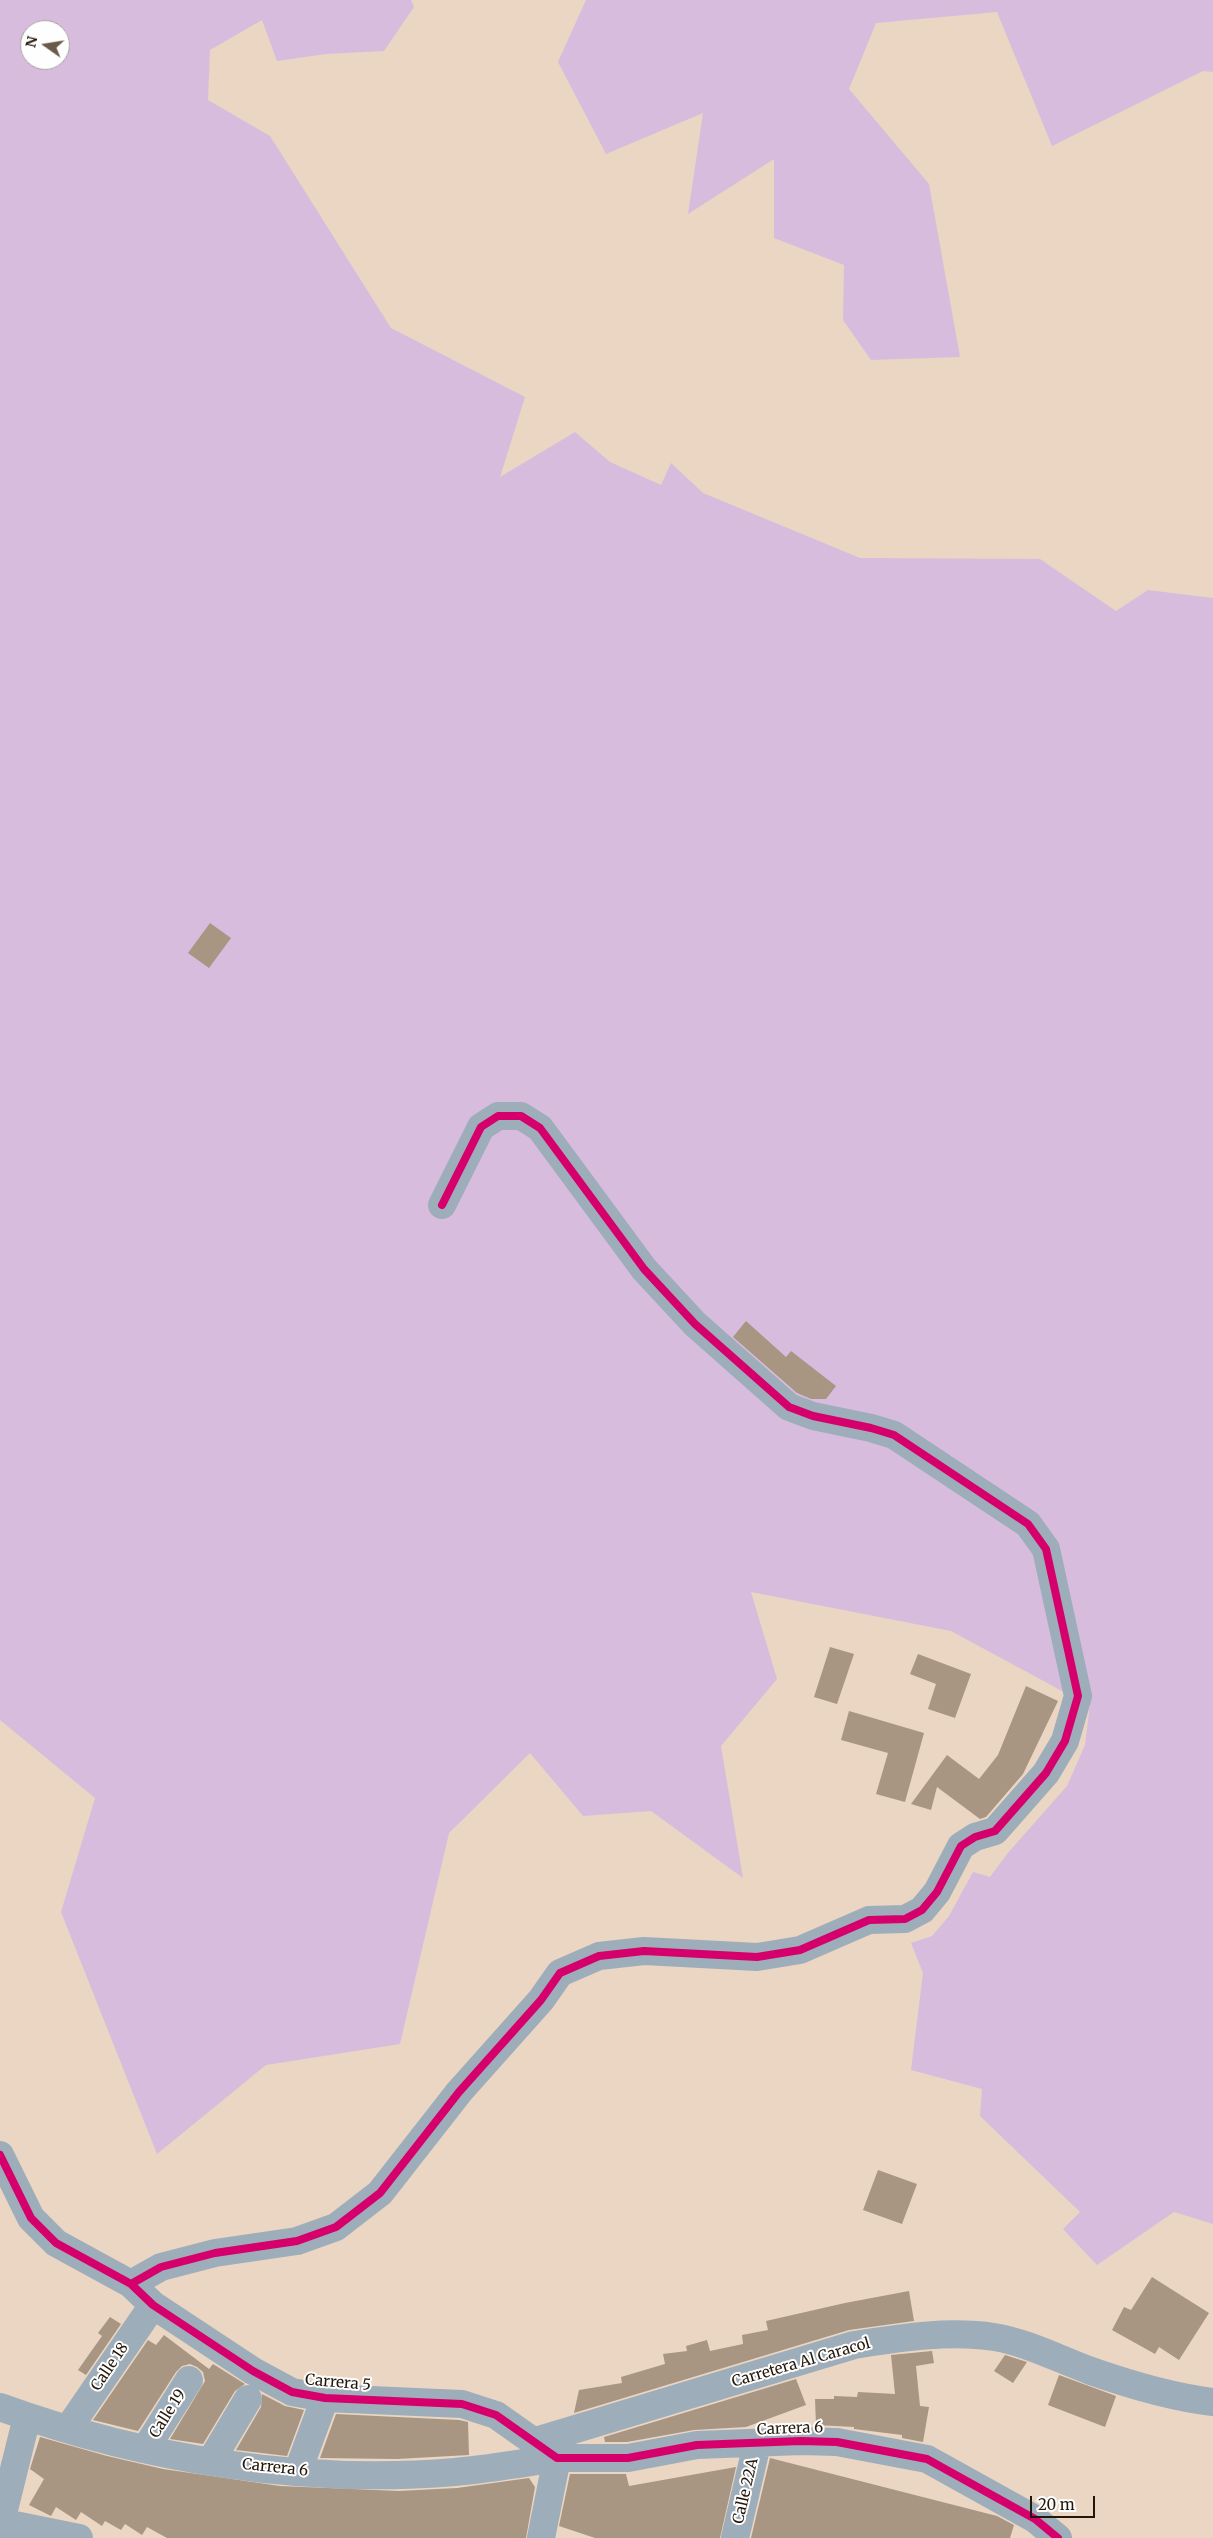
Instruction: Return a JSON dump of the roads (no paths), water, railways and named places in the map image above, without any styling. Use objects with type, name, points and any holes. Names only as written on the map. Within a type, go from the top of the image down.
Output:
[{"type":"street","points":[[131,2284],[161,2267],[216,2253],[297,2240],[336,2227],[380,2193],[459,2092],[541,2000],[560,1973],[599,1956],[644,1951],[757,1957],[800,1950],[869,1920],[906,1919],[922,1910],[937,1892],[961,1846],[975,1837],[995,1831],[1046,1773],[1065,1741],[1078,1696],[1046,1549],[1028,1524],[894,1435],[814,1416],[789,1407],[695,1324],[644,1269],[540,1128],[520,1116],[498,1116],[481,1127],[442,1205]]},
{"type":"street","name":"Carrera 5","points":[[0,2155],[26,2210],[56,2243],[131,2284],[153,2305],[253,2371],[292,2392],[326,2398],[462,2404],[496,2415],[536,2441]]},
{"type":"street","name":"Calle 18","points":[[68,2429],[153,2305]]},
{"type":"street","name":"Carretera Al Caracol","points":[[536,2441],[854,2345],[896,2338],[948,2335],[995,2337],[1092,2372],[1178,2398],[1213,2402]]},
{"type":"street","name":"Calle 19","points":[[146,2448],[190,2380]]},
{"type":"street","points":[[298,2471],[326,2398]]},
{"type":"street","points":[[211,2461],[248,2399]]},
{"type":"street","name":"Carrera 6","points":[[0,2408],[68,2429],[146,2448],[211,2461],[298,2471],[348,2474],[455,2472],[557,2458],[628,2458],[697,2446],[800,2441],[837,2442],[927,2459],[1032,2529],[1058,2538]]},
{"type":"street","points":[[27,2417],[0,2523],[79,2538]]},
{"type":"street","points":[[536,2441],[557,2458],[541,2538]]},
{"type":"street","name":"Calle 22A","points":[[735,2538],[757,2444]]}]
